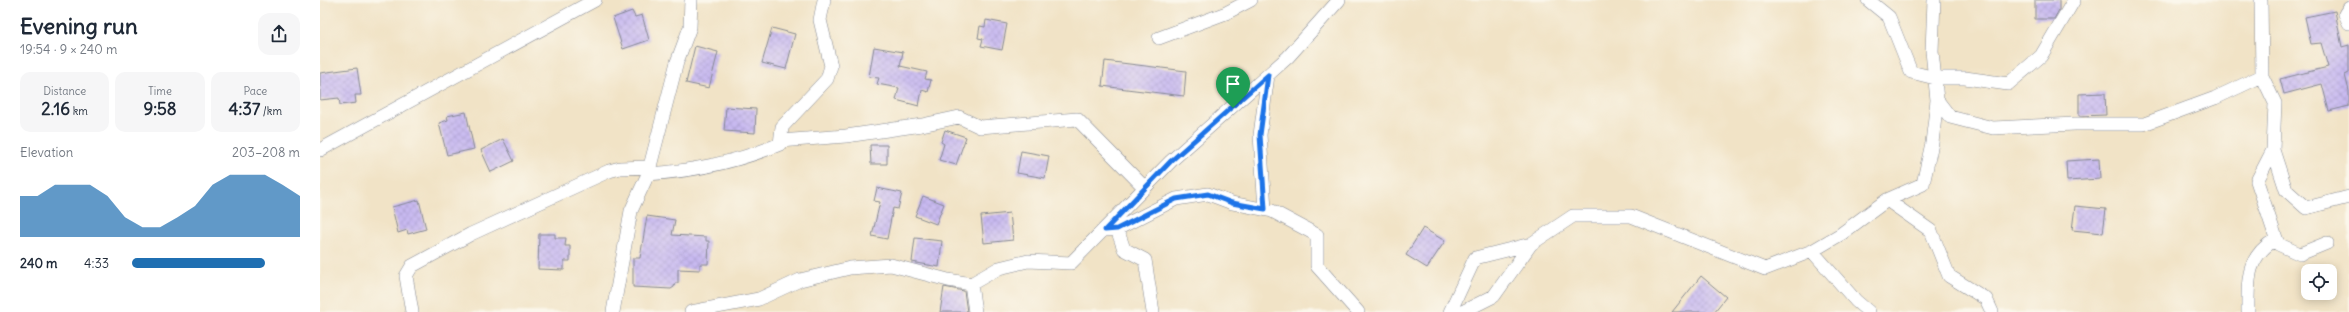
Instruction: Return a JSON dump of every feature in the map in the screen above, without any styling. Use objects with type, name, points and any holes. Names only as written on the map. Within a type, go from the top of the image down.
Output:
[{"type":"street","points":[[320,150],[595,0]]},
{"type":"street","points":[[613,312],[631,211],[649,171],[676,62],[690,27],[691,0]]},
{"type":"street","points":[[412,312],[406,276],[412,266],[471,234],[609,171],[620,168],[649,171],[708,167],[755,154],[780,144],[782,127],[827,79],[831,66],[820,20],[824,0]]},
{"type":"street","points":[[1159,38],[1226,13],[1252,0]]},
{"type":"street","points":[[691,312],[759,299],[800,280],[850,268],[891,265],[948,280],[971,284],[999,268],[1028,261],[1071,263],[1111,230],[1145,188],[1176,156],[1233,108],[1288,57],[1339,0]]},
{"type":"street","points":[[1868,0],[1889,17],[1911,72],[1935,78],[1965,78],[2008,84],[2041,56],[2074,0]]},
{"type":"street","points":[[1450,312],[1475,258],[1531,244],[1573,216],[1631,216],[1765,269],[1812,251],[1841,234],[1887,200],[1923,184],[1932,143],[1937,100],[1932,51],[1934,0]]},
{"type":"street","points":[[2261,0],[2262,76],[2276,103],[2273,150],[2286,190],[2306,208],[2349,197]]},
{"type":"street","points":[[2349,8],[2345,14],[2349,23]]},
{"type":"street","points":[[1265,209],[1260,135],[1268,75]]},
{"type":"street","points":[[1937,100],[1950,117],[1993,128],[2074,124],[2144,124],[2215,98],[2262,76]]},
{"type":"street","points":[[780,140],[846,136],[959,117],[980,127],[1077,119],[1145,188]]},
{"type":"street","points":[[2273,150],[2257,181],[2278,244],[2300,254],[2327,243]]},
{"type":"street","points":[[1111,230],[1176,199],[1208,194],[1232,203],[1265,209],[1317,235],[1317,266],[1358,312]]},
{"type":"street","points":[[1887,200],[1931,231],[1949,276],[1986,299],[1992,312]]},
{"type":"street","points":[[1111,230],[1124,249],[1145,260],[1153,312]]},
{"type":"street","points":[[2248,312],[2249,276],[2262,248],[2276,239]]},
{"type":"street","points":[[1462,312],[1494,296],[1531,244]]},
{"type":"street","points":[[1812,251],[1856,301],[1868,312]]},
{"type":"street","points":[[971,284],[975,312]]},
{"type":"building","points":[[2035,0],[2059,0],[2059,10],[2054,19],[2035,19]]},
{"type":"building","points":[[632,11],[635,17],[642,15],[649,40],[623,49],[613,18]]},
{"type":"building","points":[[2335,11],[2342,47],[2349,45],[2349,73],[2345,75],[2349,91],[2349,106],[2329,111],[2322,84],[2284,94],[2280,79],[2328,67],[2321,43],[2311,44],[2305,17]]},
{"type":"building","points":[[986,20],[1007,24],[1002,50],[981,46],[983,39],[978,38],[980,26],[985,27]]},
{"type":"building","points":[[772,28],[795,34],[786,69],[762,63]]},
{"type":"building","points":[[695,46],[718,52],[709,88],[686,83]]},
{"type":"building","points":[[874,47],[903,52],[900,66],[927,72],[925,79],[931,80],[928,92],[922,90],[919,106],[896,100],[899,88],[877,84],[879,78],[869,77]]},
{"type":"building","points":[[1105,61],[1186,71],[1184,96],[1102,86]]},
{"type":"building","points":[[357,68],[361,95],[355,95],[356,103],[340,105],[339,98],[320,100],[320,73]]},
{"type":"building","points":[[2105,93],[2106,115],[2079,116],[2079,94]]},
{"type":"building","points":[[726,107],[756,109],[755,133],[724,131]]},
{"type":"building","points":[[466,112],[474,149],[447,155],[439,123],[448,120],[447,116]]},
{"type":"building","points":[[945,130],[966,137],[956,165],[939,160],[944,144],[941,142]]},
{"type":"building","points":[[503,139],[514,161],[491,172],[481,150]]},
{"type":"building","points":[[870,145],[887,145],[887,164],[871,164]]},
{"type":"building","points":[[1021,151],[1049,156],[1045,178],[1017,173]]},
{"type":"building","points":[[2099,159],[2100,179],[2067,181],[2066,161]]},
{"type":"building","points":[[877,188],[902,193],[898,209],[893,208],[887,239],[872,236],[880,202],[874,201]]},
{"type":"building","points":[[923,196],[944,204],[936,224],[915,216]]},
{"type":"building","points":[[419,200],[426,229],[408,234],[407,230],[398,233],[392,207]]},
{"type":"building","points":[[2075,206],[2106,209],[2103,233],[2072,230]]},
{"type":"building","points":[[1010,213],[1013,240],[984,243],[981,216]]},
{"type":"building","points":[[647,216],[675,220],[672,235],[706,237],[706,241],[709,241],[708,264],[700,264],[700,270],[678,269],[678,283],[675,283],[674,287],[671,289],[633,287],[633,258],[640,258]]},
{"type":"building","points":[[1423,228],[1445,241],[1427,268],[1406,255]]},
{"type":"building","points":[[539,234],[555,234],[555,238],[566,238],[565,246],[570,246],[570,261],[564,261],[564,270],[538,269]]},
{"type":"building","points":[[915,238],[942,241],[939,267],[912,262]]},
{"type":"building","points":[[1701,276],[1726,297],[1714,312],[1672,312]]},
{"type":"building","points":[[944,287],[964,291],[967,312],[940,312]]},
{"type":"route","points":[[1268,75],[1260,135],[1265,209],[1232,203],[1208,194],[1176,199],[1147,212],[1117,229],[1105,230],[1171,161],[1198,136],[1233,108],[1268,75]]}]
